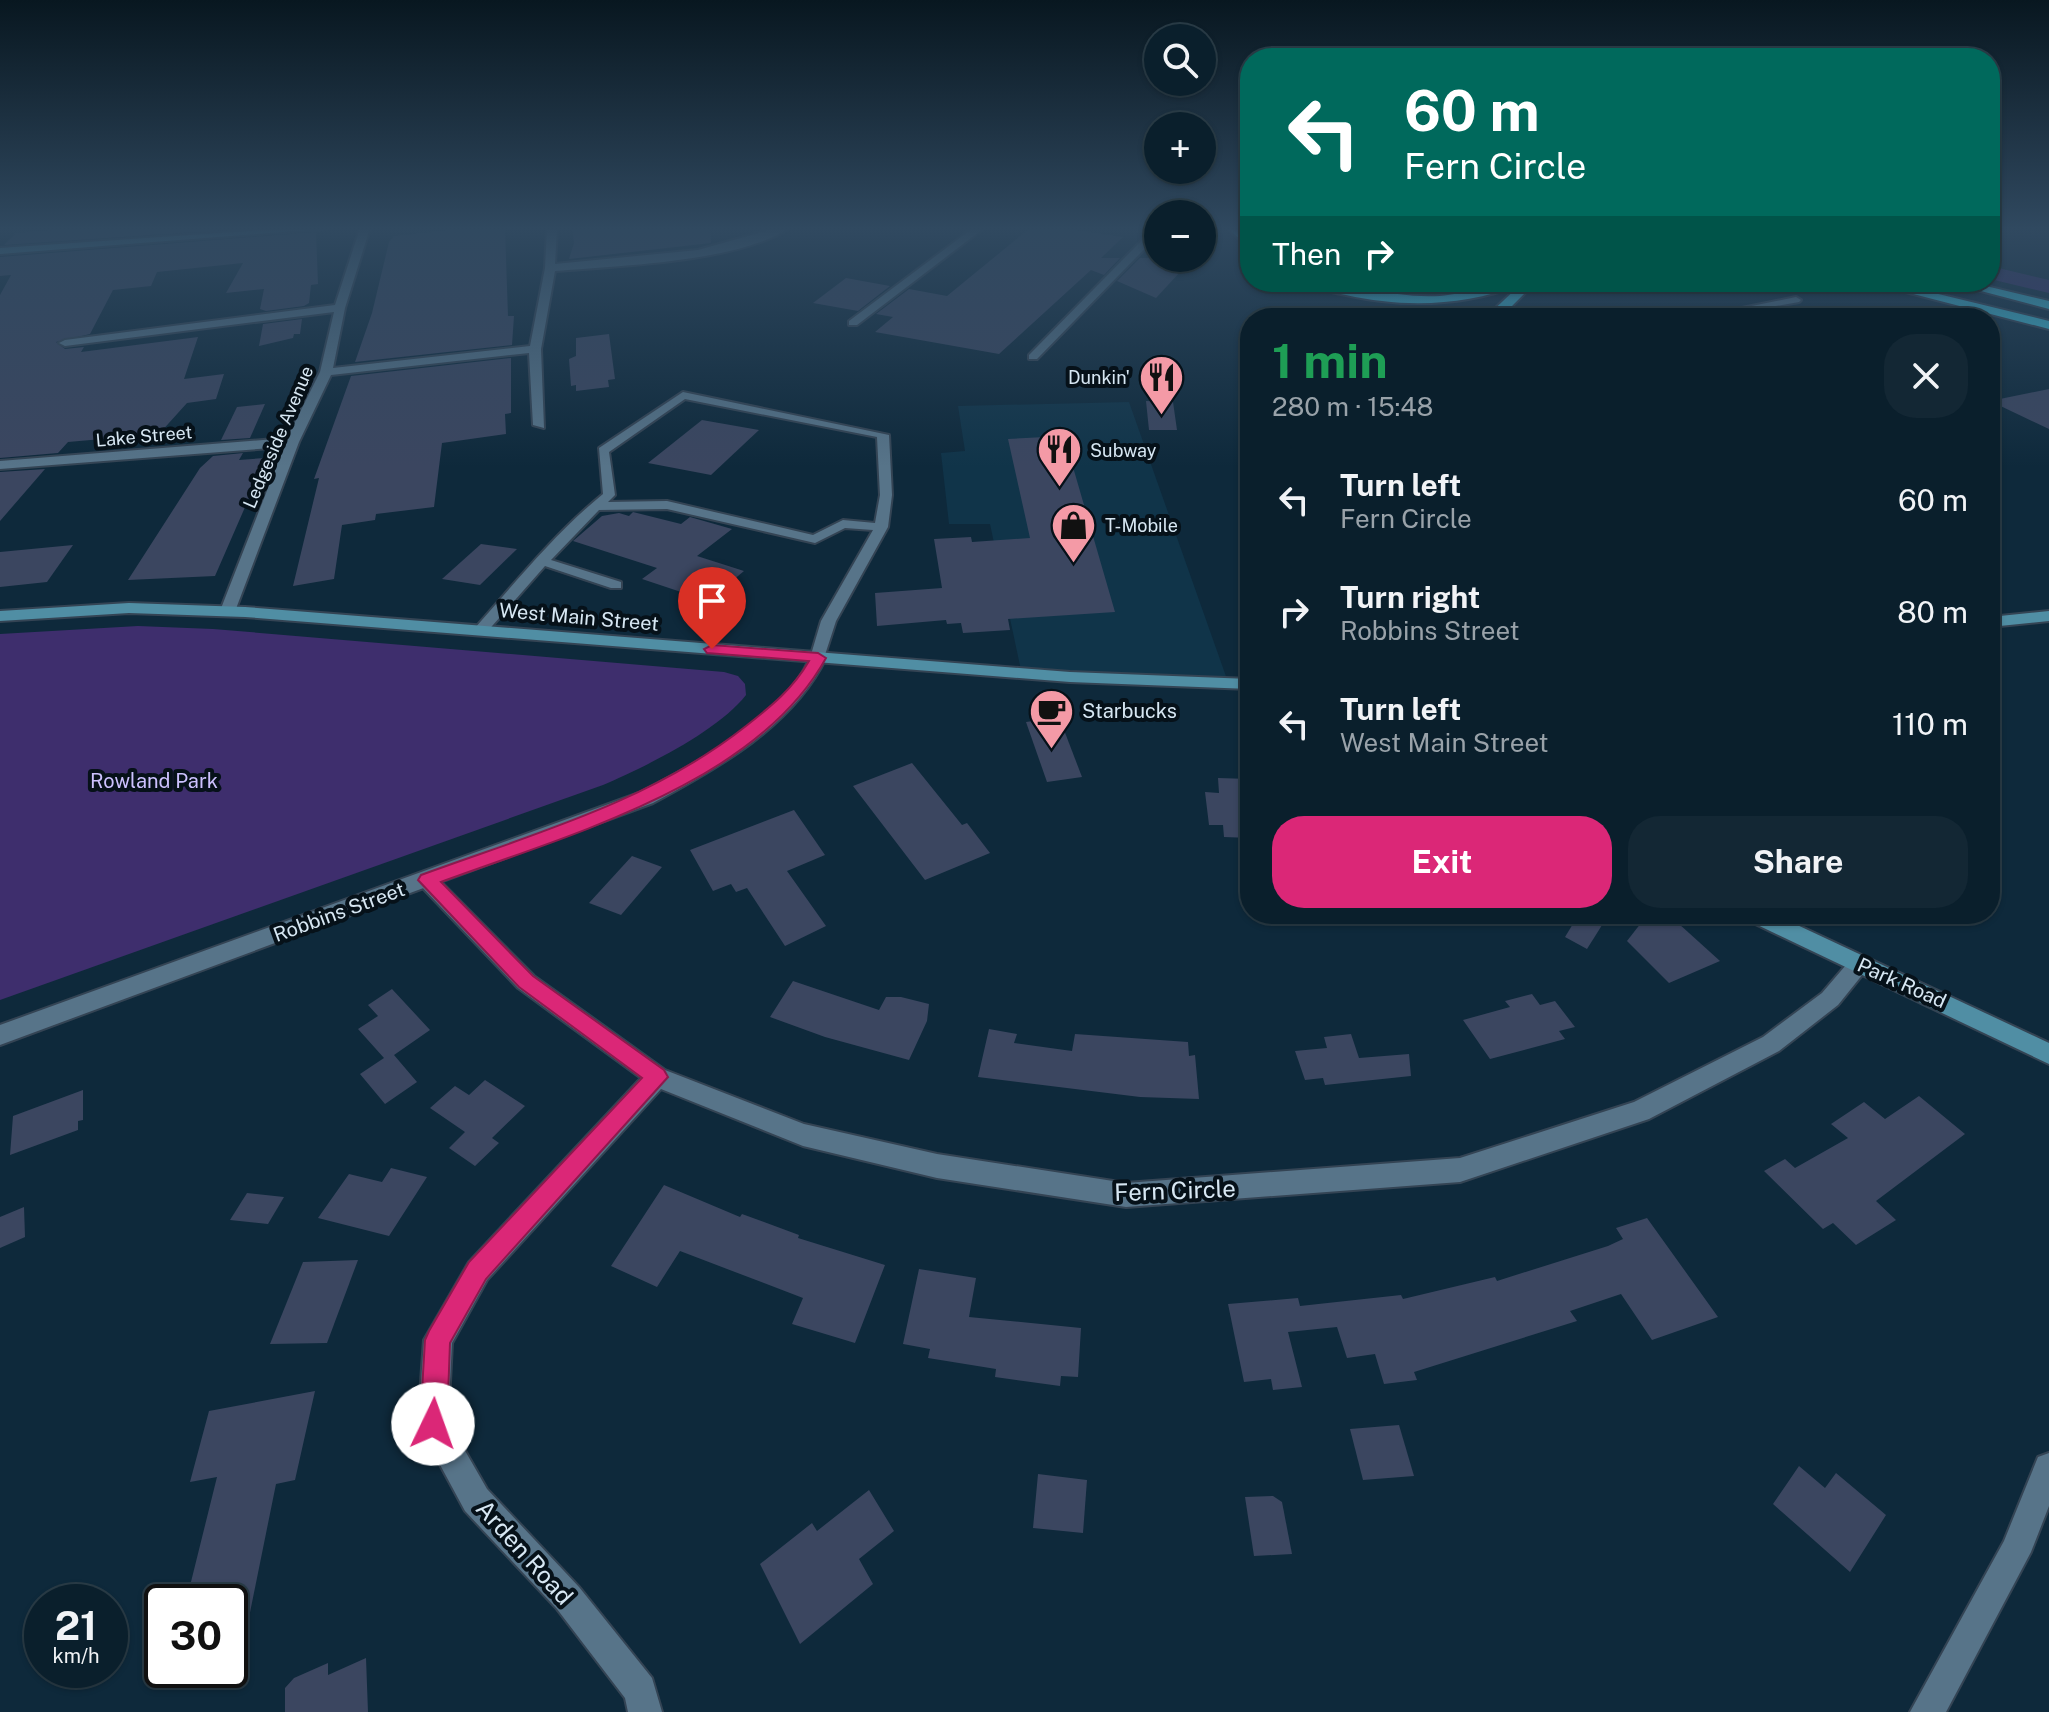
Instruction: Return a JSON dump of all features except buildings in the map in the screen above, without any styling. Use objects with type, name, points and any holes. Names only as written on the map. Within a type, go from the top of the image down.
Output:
[{"type":"highway","points":[[2000,313],[2049,325]]},
{"type":"main road","name":"West Main Street","points":[[0,616],[117,608],[228,611],[1070,677],[1240,684]]},
{"type":"main road","points":[[2000,621],[2049,616]]},
{"type":"main road","name":"Park Road","points":[[1775,924],[2049,1054]]},
{"type":"street","points":[[65,343],[340,308]]},
{"type":"street","name":"Ledgeside Avenue","points":[[228,611],[292,442],[326,372],[340,308]]},
{"type":"street","points":[[539,425],[535,349],[543,308]]},
{"type":"street","points":[[853,323],[873,308]]},
{"type":"street","points":[[1033,357],[1079,308]]},
{"type":"street","points":[[326,372],[535,349]]},
{"type":"street","name":"Lake Street","points":[[0,465],[292,442]]},
{"type":"street","name":"Robbins Street","points":[[0,1035],[633,804],[724,752],[779,709],[806,679],[818,658]]},
{"type":"street","name":"Fern Circle","points":[[427,880],[526,982],[657,1077],[803,1135],[937,1166],[1126,1195],[1460,1170],[1640,1111],[1771,1044],[1830,999],[1860,964]]},
{"type":"street","name":"Arden Road","points":[[645,1712],[640,1690],[568,1598],[476,1500],[433,1424],[438,1340],[478,1271],[657,1077]]},
{"type":"street","points":[[1927,1712],[2015,1552],[2049,1468]]},
{"type":"lane","points":[[480,631],[542,561],[609,495],[603,451],[683,395],[883,435],[885,490],[881,527],[827,618],[818,658]]},
{"type":"lane","points":[[596,506],[667,505],[815,539],[843,524],[881,527]]},
{"type":"lane","points":[[542,561],[616,585]]},
{"type":"shaded area","points":[[1129,402],[1228,682],[1022,675],[990,524],[949,524],[941,453],[965,451],[958,406]]},
{"type":"green space","name":"Rowland Park","points":[[138,626],[213,629],[724,672],[738,676],[745,684],[746,695],[700,735],[603,785],[0,1000],[0,634]]},
{"type":"place","name":"Dunkin'","points":[[1161,416]]},
{"type":"place","name":"Subway","points":[[1059,489]]},
{"type":"place","name":"T-Mobile","points":[[1074,564]]},
{"type":"place","name":"Starbucks","points":[[1051,750]]},
{"type":"route","points":[[433,1424],[438,1340],[478,1271],[657,1077],[526,982],[427,880],[633,804],[678,781],[724,752],[779,709],[806,679],[818,658],[712,649]]}]
